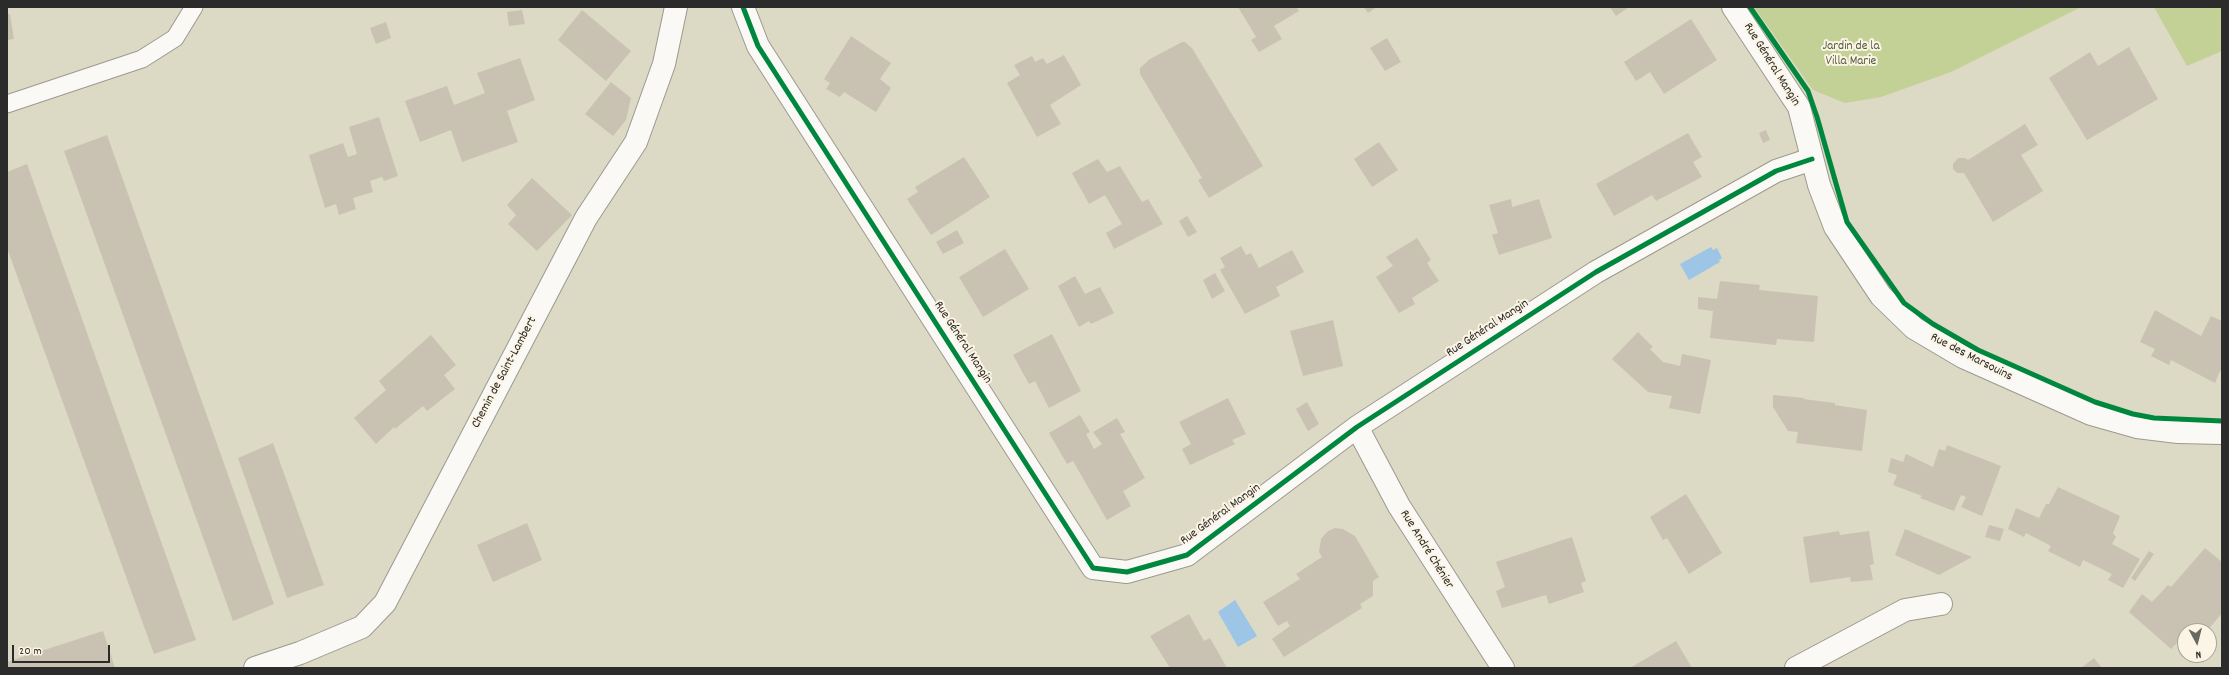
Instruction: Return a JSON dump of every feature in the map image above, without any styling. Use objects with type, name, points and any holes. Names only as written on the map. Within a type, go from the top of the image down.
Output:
[{"type":"street","name":"Chemin de Saint-Lambert","points":[[255,668],[300,653],[362,627],[385,603],[586,218],[636,142],[664,64],[676,7]]},
{"type":"street","name":"Rue Général Mangin","points":[[743,7],[758,46],[1093,568],[1127,572],[1187,555],[1357,427],[1596,272],[1776,171],[1812,159],[1799,107],[1733,7]]},
{"type":"street","name":"Rue des Marsouins","points":[[1812,159],[1835,227],[1881,296],[1914,328],[1963,357],[2091,414],[2137,427],[2178,432],[2222,433]]},
{"type":"street","name":"Rue André Chénier","points":[[1357,427],[1399,506],[1503,668]]},
{"type":"street","points":[[1796,668],[1905,610],[1941,604]]},
{"type":"lane","points":[[7,104],[142,60],[175,38],[194,7]]},
{"type":"path","points":[[2019,11],[2026,7]]},
{"type":"green space","name":"Jardin de la Villa Marie","points":[[1754,7],[2081,7],[1951,72],[1881,97],[1845,103],[1813,90]]},
{"type":"green space","points":[[2154,7],[2222,7],[2222,51],[2187,66]]},
{"type":"water","points":[[1711,247],[1713,250],[1717,248],[1722,258],[1719,260],[1720,262],[1689,280],[1680,264]]},
{"type":"water","points":[[1235,600],[1257,636],[1238,647],[1218,612]]},
{"type":"building","points":[[1238,7],[1296,7],[1299,11],[1274,26],[1282,39],[1259,52],[1251,40],[1256,37]]},
{"type":"building","points":[[1364,7],[1377,7],[1368,13]]},
{"type":"building","points":[[1610,7],[1629,7],[1616,16]]},
{"type":"building","points":[[522,10],[525,24],[509,26],[507,12]]},
{"type":"building","points":[[582,10],[631,51],[606,81],[558,40]]},
{"type":"building","points":[[7,14],[10,14],[14,39],[7,40]]},
{"type":"building","points":[[1691,19],[1717,60],[1664,94],[1650,72],[1636,81],[1624,62]]},
{"type":"building","points":[[386,22],[391,38],[376,44],[370,28]]},
{"type":"building","points":[[851,36],[891,63],[880,79],[891,88],[876,112],[844,92],[840,97],[826,89],[830,83],[824,79]]},
{"type":"building","points":[[1387,38],[1401,62],[1385,71],[1370,48]]},
{"type":"building","points":[[1182,42],[1185,42],[1192,48],[1263,166],[1209,198],[1198,180],[1202,178],[1140,74],[1140,68],[1150,59]]},
{"type":"building","points":[[2129,47],[2158,99],[2087,140],[2049,78],[2090,52],[2098,66]]},
{"type":"building","points":[[1064,55],[1081,85],[1050,105],[1061,124],[1037,137],[1007,83],[1020,75],[1014,65],[1032,56],[1035,62],[1043,58],[1047,64]]},
{"type":"building","points":[[520,58],[535,100],[507,111],[518,142],[462,162],[451,130],[420,142],[405,101],[447,86],[454,105],[485,93],[477,73]]},
{"type":"building","points":[[611,82],[631,98],[626,120],[613,136],[585,114]]},
{"type":"building","points":[[379,117],[398,176],[384,181],[382,177],[370,181],[373,192],[353,198],[356,209],[339,215],[336,204],[325,208],[309,155],[343,143],[348,157],[357,154],[349,127]]},
{"type":"building","points":[[2025,124],[2038,145],[2021,155],[2043,191],[1993,222],[1964,173],[1957,173],[1953,169],[1953,164],[1958,158],[1965,158],[1968,160]]},
{"type":"building","points":[[1766,130],[1770,140],[1763,143],[1759,133]]},
{"type":"building","points":[[1688,133],[1702,157],[1693,162],[1702,177],[1656,201],[1652,195],[1614,216],[1596,184]]},
{"type":"building","points":[[107,135],[274,604],[233,621],[64,151]]},
{"type":"building","points":[[1379,142],[1398,170],[1372,187],[1354,159]]},
{"type":"building","points":[[964,157],[990,197],[931,235],[907,199],[918,192],[915,187]]},
{"type":"building","points":[[1098,159],[1107,172],[1120,166],[1142,202],[1148,199],[1163,224],[1114,249],[1106,233],[1122,224],[1105,195],[1089,204],[1072,173]]},
{"type":"building","points":[[27,164],[196,640],[154,654],[7,248],[7,172]]},
{"type":"building","points":[[532,178],[572,215],[537,251],[508,224],[516,215],[507,205]]},
{"type":"building","points":[[1511,199],[1512,207],[1539,199],[1552,238],[1499,255],[1492,235],[1498,233],[1489,205]]},
{"type":"building","points":[[1187,216],[1197,232],[1188,237],[1179,221]]},
{"type":"building","points":[[957,230],[964,243],[943,254],[936,242]]},
{"type":"building","points":[[1417,238],[1431,260],[1427,263],[1439,281],[1412,298],[1415,304],[1399,313],[1376,277],[1393,266],[1386,257]]},
{"type":"building","points":[[1241,246],[1246,255],[1251,253],[1259,268],[1292,250],[1304,272],[1276,287],[1280,296],[1245,314],[1220,270],[1225,267],[1220,258]]},
{"type":"building","points":[[1005,249],[1029,289],[983,317],[959,277]]},
{"type":"building","points":[[1215,273],[1225,291],[1212,299],[1203,280]]},
{"type":"building","points":[[1075,276],[1085,294],[1100,287],[1114,313],[1091,324],[1089,321],[1079,327],[1058,286]]},
{"type":"building","points":[[1720,281],[1760,285],[1759,290],[1818,296],[1814,342],[1777,339],[1776,345],[1710,338],[1713,311],[1698,309],[1698,297],[1717,299]]},
{"type":"building","points":[[2155,310],[2201,336],[2211,316],[2222,321],[2222,372],[2220,371],[2215,383],[2171,360],[2169,365],[2151,356],[2155,349],[2140,342]]},
{"type":"building","points":[[1333,320],[1343,366],[1303,376],[1290,331]]},
{"type":"building","points":[[1638,332],[1653,347],[1650,349],[1663,362],[1680,366],[1682,354],[1711,360],[1700,414],[1669,408],[1672,396],[1648,392],[1612,359]]},
{"type":"building","points":[[1052,334],[1081,391],[1049,408],[1035,381],[1029,384],[1013,355]]},
{"type":"building","points":[[431,335],[456,365],[444,375],[455,389],[427,411],[423,406],[395,429],[394,427],[376,444],[354,418],[386,390],[379,381]]},
{"type":"building","points":[[1773,395],[1804,398],[1803,399],[1835,403],[1835,405],[1867,410],[1862,451],[1796,443],[1798,432],[1788,431],[1773,407]]},
{"type":"building","points":[[1228,398],[1246,434],[1232,440],[1235,444],[1190,465],[1182,449],[1191,444],[1179,422]]},
{"type":"building","points":[[1307,402],[1319,424],[1308,431],[1296,409]]},
{"type":"building","points":[[1080,415],[1090,432],[1086,434],[1094,449],[1102,444],[1093,432],[1117,418],[1125,432],[1120,434],[1145,478],[1123,491],[1131,506],[1107,520],[1073,461],[1067,464],[1049,433]]},
{"type":"building","points":[[273,443],[324,585],[287,598],[238,458]]},
{"type":"building","points":[[1947,445],[2001,466],[1982,516],[1961,507],[1966,497],[1961,495],[1954,511],[1920,498],[1922,496],[1893,485],[1897,475],[1888,472],[1891,458],[1903,462],[1906,454],[1933,467],[1939,449],[1945,451]]},
{"type":"building","points":[[2058,487],[2120,516],[2113,533],[2116,537],[2112,544],[2140,559],[2123,588],[2108,580],[2112,574],[2083,560],[2080,567],[2048,551],[2051,546],[2026,533],[2024,537],[2008,529],[2016,508],[2039,518],[2046,504],[2049,504]]},
{"type":"building","points":[[1686,494],[1722,553],[1689,574],[1667,538],[1663,540],[1650,517]]},
{"type":"building","points":[[527,523],[542,560],[493,582],[477,545]]},
{"type":"building","points":[[1989,525],[2004,529],[2000,541],[1985,537]]},
{"type":"building","points":[[1335,528],[1343,529],[1355,536],[1379,577],[1373,581],[1373,596],[1360,604],[1362,608],[1284,657],[1272,639],[1290,626],[1287,621],[1278,626],[1263,602],[1300,579],[1296,574],[1322,557],[1319,552],[1321,539],[1328,531]]},
{"type":"building","points":[[1905,529],[1972,557],[1939,575],[1895,555]]},
{"type":"building","points":[[1839,531],[1840,535],[1869,531],[1874,564],[1870,565],[1873,580],[1851,582],[1850,577],[1810,583],[1803,537]]},
{"type":"building","points":[[1572,537],[1586,581],[1581,583],[1584,592],[1549,604],[1546,595],[1502,608],[1496,591],[1505,587],[1496,562]]},
{"type":"building","points":[[2205,548],[2222,562],[2222,613],[2214,623],[2177,623],[2177,643],[2171,649],[2129,612],[2142,594],[2152,602],[2168,585],[2171,587]]},
{"type":"building","points":[[2149,551],[2154,554],[2135,581],[2131,578]]},
{"type":"building","points":[[1189,614],[1204,641],[1210,638],[1227,668],[1170,668],[1150,636]]},
{"type":"building","points":[[103,631],[115,668],[7,668],[7,662]]},
{"type":"building","points":[[1676,641],[1692,668],[1630,668]]},
{"type":"building","points":[[2094,658],[2102,668],[2081,668]]},
{"type":"cycle path","points":[[743,7],[758,46],[1093,568],[1127,572],[1187,555],[1357,427],[1596,272],[1776,171],[1812,159]]},
{"type":"cycle path","points":[[1750,7],[1808,91],[1817,117],[1847,222],[1904,303],[1933,324],[1978,350],[2095,402],[2133,414],[2154,418],[2222,421]]}]
